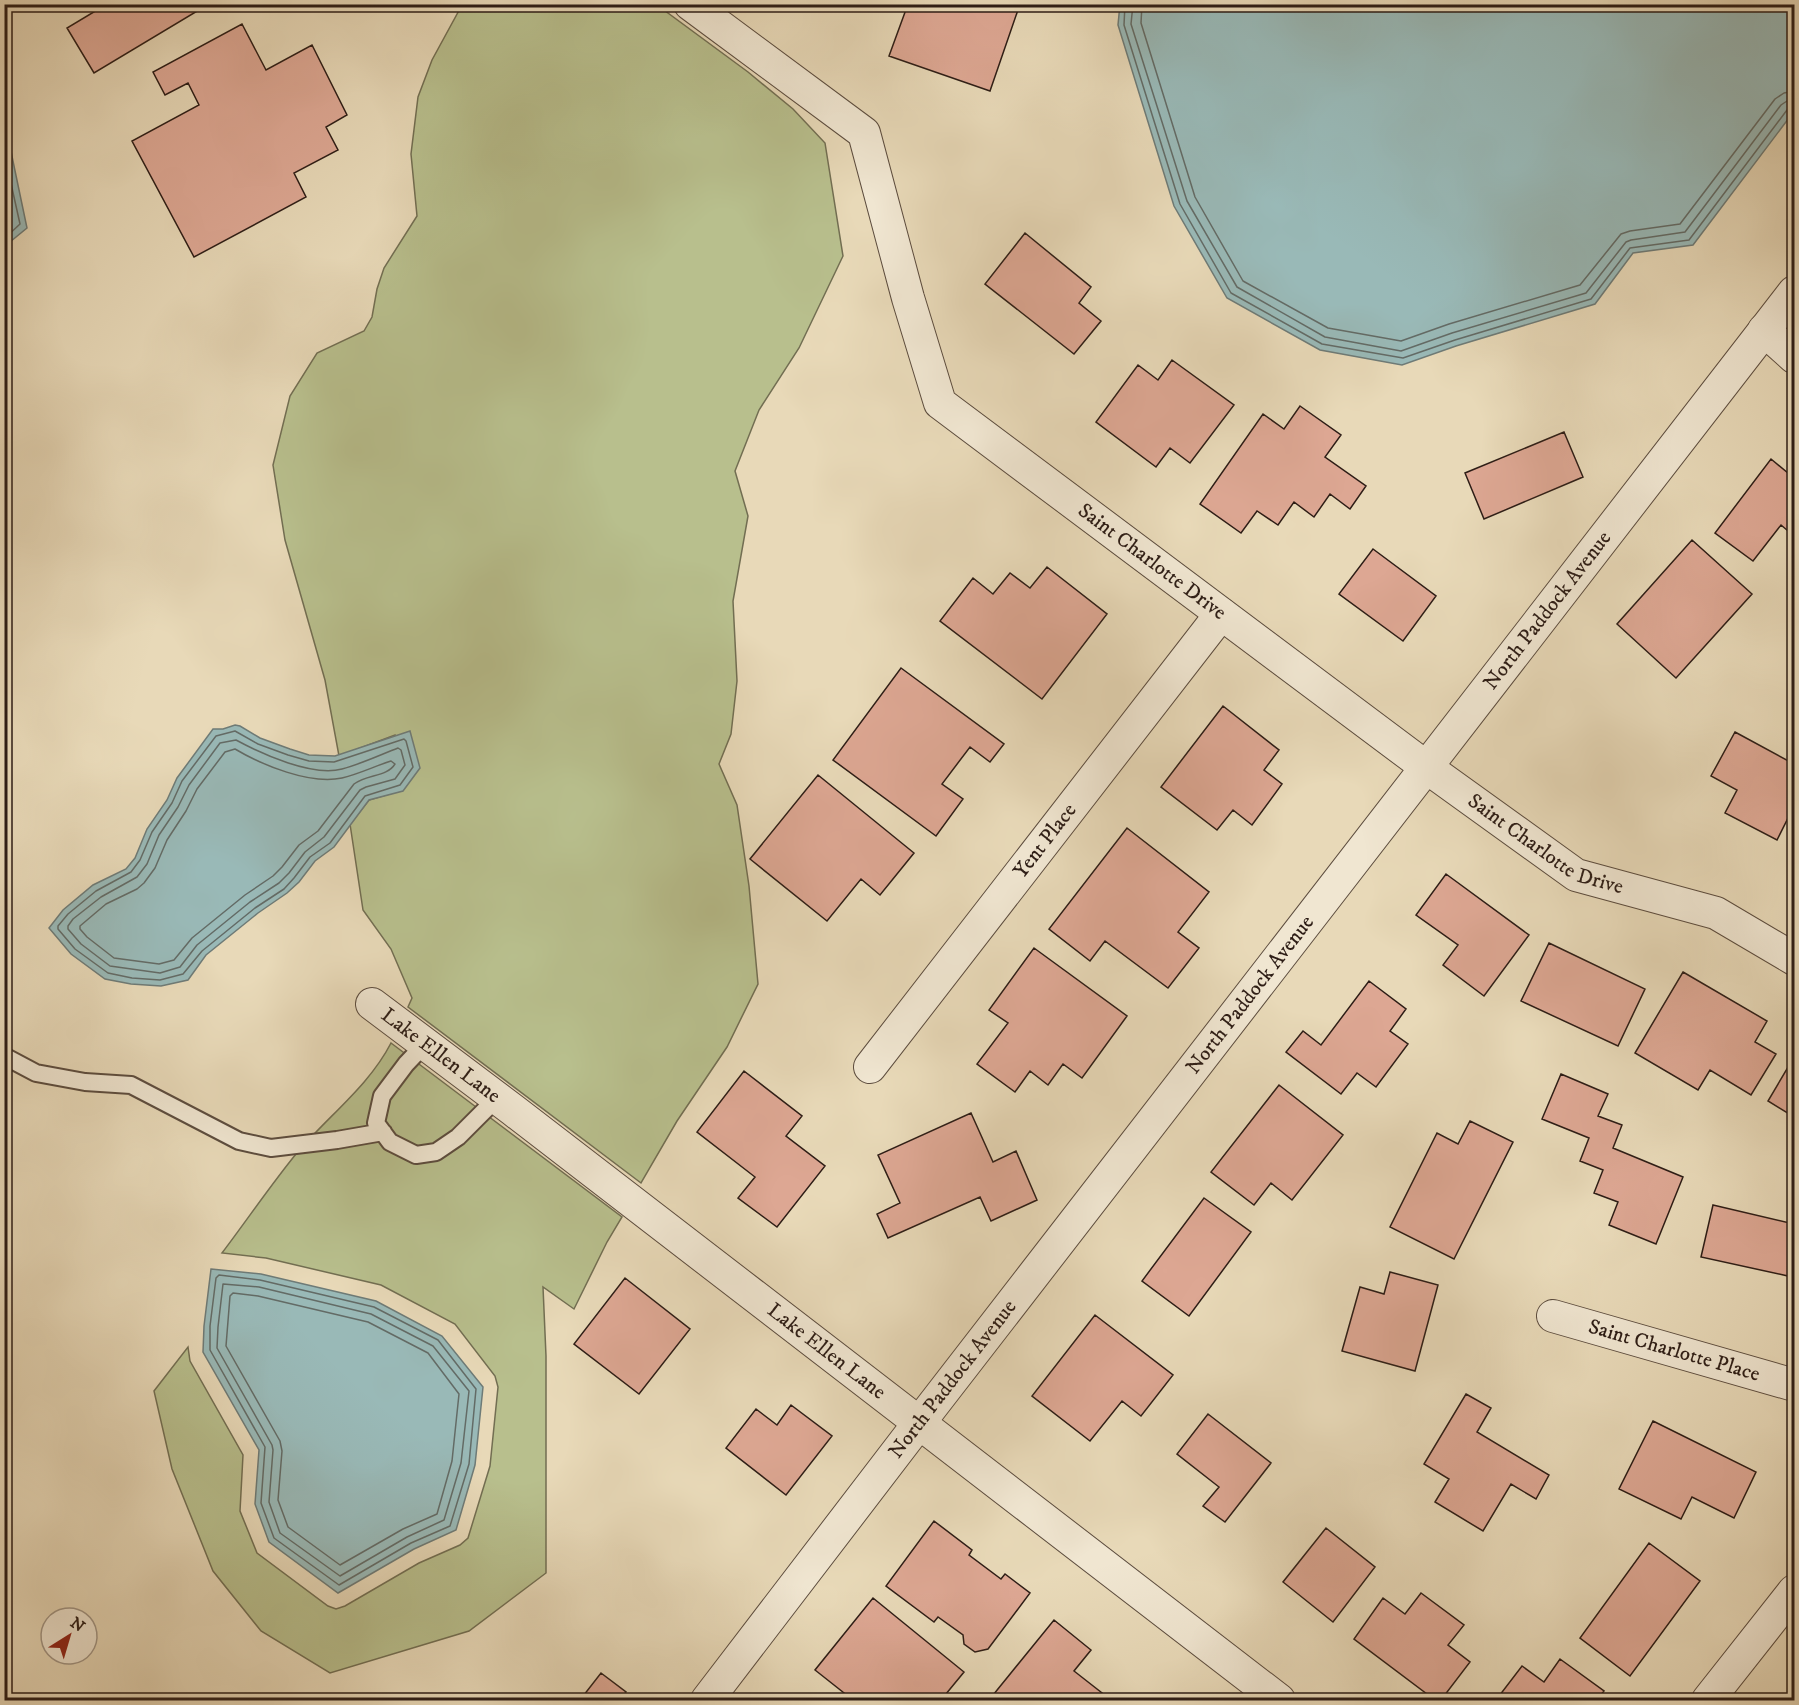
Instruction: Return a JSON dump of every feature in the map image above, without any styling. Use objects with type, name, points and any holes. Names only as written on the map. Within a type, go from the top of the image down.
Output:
[{"type":"street","name":"Saint Charlotte Drive","points":[[690,4],[864,133],[908,298],[940,403],[1426,767],[1576,875],[1716,913],[1794,959]]},
{"type":"street","name":"North Paddock Avenue","points":[[707,1701],[919,1423],[1794,292]]},
{"type":"street","points":[[1764,330],[1794,357]]},
{"type":"street","name":"Yent Place","points":[[870,1067],[1221,614]]},
{"type":"street","name":"Lake Ellen Lane","points":[[372,1004],[1279,1701]]},
{"type":"street","name":"Saint Charlotte Place","points":[[1553,1316],[1794,1385]]},
{"type":"street","points":[[1708,1701],[1794,1591]]},
{"type":"lane","points":[[425,1044],[382,1096],[376,1123],[390,1142],[416,1155],[436,1152],[458,1137],[497,1098]]},
{"type":"lane","points":[[4,1056],[36,1073],[85,1082],[131,1086],[239,1141],[271,1148],[383,1132]]},
{"type":"green space","points":[[462,5],[657,5],[748,72],[793,109],[825,143],[843,256],[799,348],[759,410],[735,471],[748,516],[733,601],[737,681],[731,734],[719,764],[737,805],[749,886],[758,984],[727,1047],[677,1121],[641,1183],[408,1007],[412,998],[391,949],[363,910],[350,824],[369,800],[403,790],[395,735],[339,756],[325,680],[285,540],[273,465],[290,396],[317,353],[364,331],[372,317],[377,289],[384,268],[417,216],[411,154],[418,97],[432,60]]},
{"type":"green space","points":[[391,1043],[622,1217],[574,1309],[543,1287],[546,1356],[546,1573],[469,1631],[330,1673],[261,1631],[213,1571],[172,1469],[154,1391],[188,1347],[190,1361],[243,1455],[240,1511],[257,1553],[328,1606],[336,1609],[345,1606],[419,1563],[460,1545],[468,1538],[490,1466],[498,1387],[495,1376],[455,1324],[381,1285],[266,1258],[222,1253],[296,1154],[371,1073]]},
{"type":"water","points":[[1120,4],[1794,5],[1794,103],[1792,114],[1693,245],[1633,253],[1595,304],[1456,346],[1402,365],[1320,350],[1227,298],[1174,206],[1118,25]]},
{"type":"water","points":[[5,123],[27,228],[4,246]]},
{"type":"water","points":[[235,725],[260,738],[309,755],[335,756],[410,731],[420,768],[403,791],[369,800],[334,847],[315,861],[299,882],[206,955],[188,980],[161,986],[105,979],[71,954],[49,928],[63,910],[93,885],[126,869],[135,858],[147,829],[167,800],[177,778],[213,729]]},
{"type":"water","points":[[211,1269],[261,1274],[376,1301],[442,1336],[483,1387],[475,1465],[456,1530],[414,1549],[338,1593],[269,1542],[255,1504],[259,1450],[203,1352]]},
{"type":"building","points":[[107,4],[209,4],[94,73],[67,28]]},
{"type":"building","points":[[908,4],[1020,4],[990,91],[889,56]]},
{"type":"building","points":[[242,24],[266,70],[312,45],[347,115],[326,127],[338,150],[294,173],[306,197],[194,257],[132,141],[199,105],[188,83],[165,95],[153,72]]},
{"type":"building","points":[[1025,233],[1091,287],[1079,303],[1101,321],[1074,354],[985,284]]},
{"type":"building","points":[[1172,360],[1234,405],[1190,463],[1170,448],[1156,467],[1096,422],[1138,365],[1158,380]]},
{"type":"building","points":[[1300,406],[1341,435],[1325,457],[1366,486],[1350,509],[1330,494],[1314,517],[1294,502],[1278,525],[1257,511],[1241,533],[1200,504],[1263,414],[1284,429]]},
{"type":"building","points":[[1564,432],[1583,477],[1484,519],[1465,473]]},
{"type":"building","points":[[1771,459],[1794,478],[1794,536],[1781,525],[1753,561],[1715,533]]},
{"type":"building","points":[[1692,540],[1752,594],[1676,678],[1617,624]]},
{"type":"building","points":[[1373,549],[1436,596],[1403,641],[1339,594]]},
{"type":"building","points":[[1047,567],[1107,614],[1042,699],[940,621],[973,578],[993,594],[1010,573],[1030,588]]},
{"type":"building","points":[[901,668],[1004,744],[990,762],[970,747],[942,784],[963,799],[936,836],[833,760]]},
{"type":"building","points":[[1223,706],[1279,750],[1264,770],[1282,784],[1252,825],[1233,810],[1217,830],[1161,787]]},
{"type":"building","points":[[1735,732],[1794,764],[1794,806],[1777,840],[1725,813],[1737,790],[1711,776]]},
{"type":"building","points":[[818,775],[914,853],[880,895],[861,879],[827,921],[750,859]]},
{"type":"building","points":[[1127,828],[1209,892],[1178,932],[1199,948],[1168,988],[1105,941],[1090,961],[1049,929]]},
{"type":"building","points":[[1446,874],[1529,935],[1484,996],[1443,965],[1458,945],[1416,915]]},
{"type":"building","points":[[1549,943],[1645,989],[1618,1046],[1521,1001]]},
{"type":"building","points":[[1034,948],[1127,1016],[1082,1078],[1063,1064],[1048,1085],[1030,1071],[1015,1092],[977,1064],[1008,1023],[989,1010]]},
{"type":"building","points":[[1683,972],[1767,1021],[1755,1042],[1776,1054],[1751,1095],[1710,1070],[1698,1090],[1635,1053]]},
{"type":"building","points":[[1369,981],[1406,1009],[1390,1031],[1408,1044],[1376,1087],[1357,1073],[1341,1094],[1286,1052],[1303,1031],[1321,1045]]},
{"type":"building","points":[[1794,1057],[1794,1117],[1768,1101]]},
{"type":"building","points":[[744,1071],[802,1116],[786,1136],[825,1166],[777,1227],[738,1198],[755,1177],[697,1132]]},
{"type":"building","points":[[1561,1074],[1608,1094],[1598,1116],[1622,1125],[1613,1148],[1683,1177],[1656,1244],[1609,1225],[1618,1202],[1594,1193],[1603,1170],[1580,1161],[1589,1138],[1542,1119]]},
{"type":"building","points":[[1279,1085],[1343,1135],[1292,1200],[1271,1183],[1254,1205],[1211,1172]]},
{"type":"building","points":[[971,1113],[993,1162],[1016,1151],[1037,1200],[991,1221],[980,1197],[888,1238],[877,1214],[900,1203],[878,1155]]},
{"type":"building","points":[[1470,1121],[1513,1142],[1454,1259],[1390,1227],[1437,1133],[1458,1144]]},
{"type":"building","points":[[1204,1198],[1251,1232],[1189,1316],[1142,1281]]},
{"type":"building","points":[[1713,1205],[1794,1224],[1794,1245],[1788,1276],[1701,1257]]},
{"type":"building","points":[[1390,1272],[1438,1285],[1415,1371],[1342,1351],[1360,1287],[1384,1294]]},
{"type":"building","points":[[625,1278],[690,1329],[639,1394],[574,1344]]},
{"type":"building","points":[[1095,1315],[1173,1375],[1141,1416],[1122,1401],[1090,1441],[1032,1396]]},
{"type":"building","points":[[1466,1394],[1491,1408],[1477,1432],[1549,1475],[1536,1499],[1511,1484],[1483,1531],[1435,1502],[1449,1479],[1424,1464]]},
{"type":"building","points":[[791,1405],[832,1436],[786,1495],[726,1448],[756,1409],[777,1425]]},
{"type":"building","points":[[1208,1414],[1271,1463],[1225,1522],[1203,1506],[1219,1487],[1177,1454]]},
{"type":"building","points":[[1653,1421],[1756,1472],[1734,1518],[1692,1497],[1681,1519],[1619,1489]]},
{"type":"building","points":[[934,1521],[972,1550],[969,1555],[1001,1579],[1005,1574],[1030,1593],[988,1649],[975,1652],[964,1644],[963,1635],[938,1617],[934,1622],[886,1586]]},
{"type":"building","points":[[1326,1528],[1375,1567],[1333,1622],[1283,1582]]},
{"type":"building","points":[[1649,1543],[1700,1581],[1630,1676],[1580,1638]]},
{"type":"building","points":[[1421,1593],[1464,1625],[1448,1645],[1470,1662],[1441,1700],[1435,1700],[1354,1639],[1383,1598],[1405,1614]]},
{"type":"building","points":[[873,1598],[964,1672],[941,1700],[853,1700],[815,1670]]},
{"type":"building","points":[[1054,1620],[1091,1650],[1074,1671],[1111,1700],[989,1700]]},
{"type":"building","points":[[1560,1659],[1604,1691],[1597,1700],[1496,1700],[1522,1666],[1544,1682]]},
{"type":"building","points":[[601,1673],[626,1692],[620,1700],[580,1700]]}]
